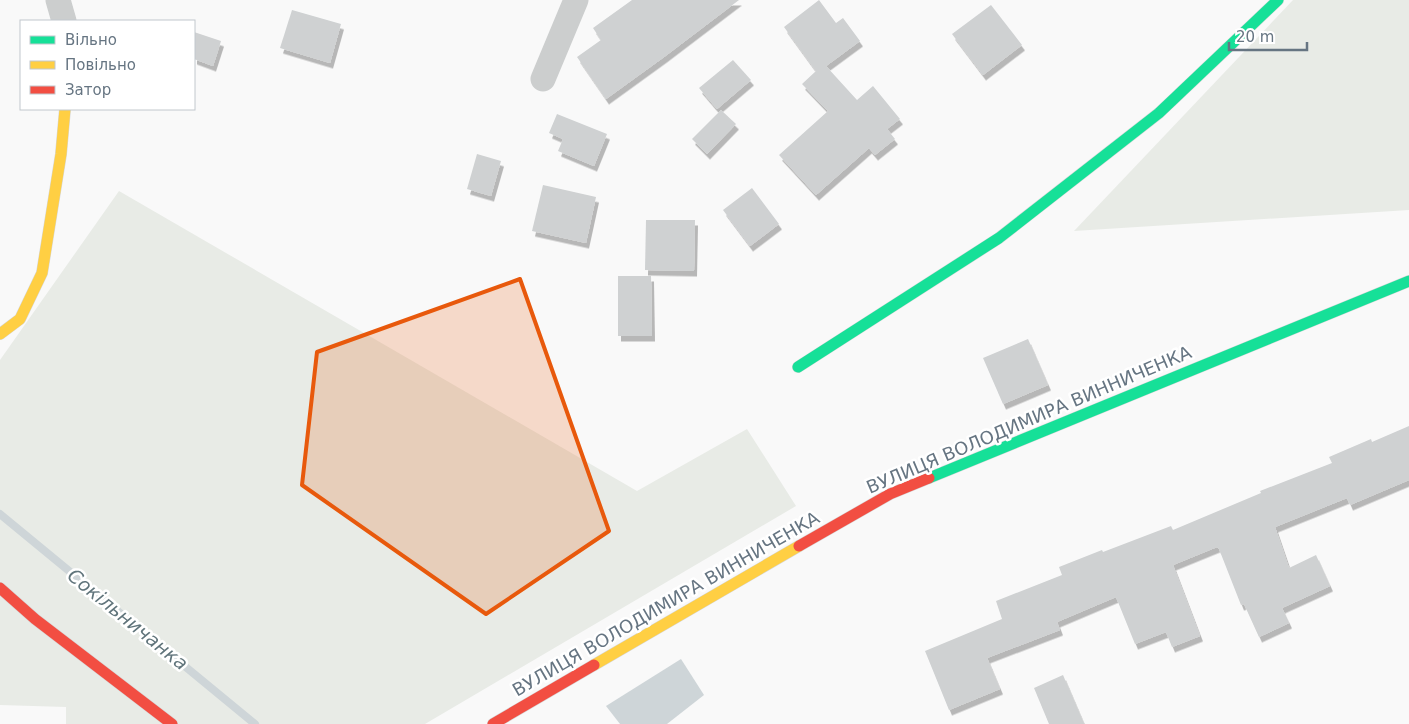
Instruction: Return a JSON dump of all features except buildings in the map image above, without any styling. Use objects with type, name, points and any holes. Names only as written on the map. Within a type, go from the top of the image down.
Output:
[{"type":"street","points":[[58,0],[64,20]]},
{"type":"street","points":[[543,79],[576,0]]},
{"type":"street","points":[[798,366],[999,238],[1159,113],[1278,0]]},
{"type":"street","points":[[0,334],[20,319],[42,273],[61,154],[65,110]]},
{"type":"street","name":"ВУЛИЦЯ ВОЛОДИМИРА ВИННИЧЕНКА","points":[[494,724],[890,494],[1409,281]]},
{"type":"street","points":[[0,588],[35,619],[172,724]]},
{"type":"highlighted area","points":[[520,279],[609,531],[486,614],[302,485],[317,352]]},
{"type":"shaded area","points":[[1293,0],[1409,0],[1409,210],[1074,231]]},
{"type":"shaded area","points":[[119,191],[637,491],[747,429],[796,506],[425,724],[66,724],[66,707],[0,705],[0,360]]},
{"type":"shaded area","points":[[681,659],[704,695],[667,724],[620,724],[606,706]]},
{"type":"waterway","name":"Сокільничанка","points":[[0,514],[255,724]]},
{"type":"traffic: fast","points":[[798,367],[999,238],[1159,113],[1278,0]]},
{"type":"traffic: fast","points":[[929,478],[1409,281]]},
{"type":"traffic: slow","points":[[0,334],[20,319],[42,273],[61,154],[65,110]]},
{"type":"traffic: slow","points":[[594,665],[799,546]]},
{"type":"traffic: jam","points":[[799,546],[890,494],[929,478]]},
{"type":"traffic: jam","points":[[0,588],[35,619],[172,724]]},
{"type":"traffic: jam","points":[[493,724],[594,665]]}]
